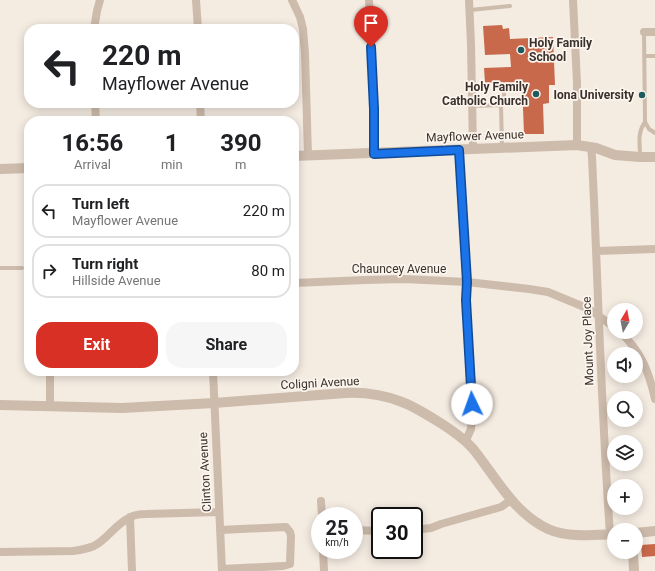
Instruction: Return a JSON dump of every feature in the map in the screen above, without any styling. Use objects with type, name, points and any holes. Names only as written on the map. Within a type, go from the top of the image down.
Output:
[{"type":"street","points":[[95,24],[100,0]]},
{"type":"street","points":[[196,0],[198,24]]},
{"type":"street","points":[[292,0],[300,17],[303,29],[308,156]]},
{"type":"street","points":[[369,0],[374,109],[374,154]]},
{"type":"street","points":[[469,0],[472,44],[473,149]]},
{"type":"street","points":[[573,0],[577,83],[577,145]]},
{"type":"street","points":[[644,32],[655,32]]},
{"type":"street","name":"Mayflower Avenue","points":[[299,156],[577,145],[600,149],[615,155],[655,157]]},
{"type":"street","name":"Mount Joy Place","points":[[591,147],[597,252],[606,478],[611,523]]},
{"type":"street","points":[[459,150],[467,282],[466,300],[472,417],[471,429],[466,440]]},
{"type":"street","points":[[0,169],[24,168]]},
{"type":"street","points":[[597,252],[655,249]]},
{"type":"street","name":"Chauncey Avenue","points":[[299,283],[404,279],[467,282],[529,289],[548,292],[589,309],[607,322]]},
{"type":"street","points":[[627,339],[636,349],[644,363],[651,381],[655,399]]},
{"type":"street","points":[[50,376],[50,406]]},
{"type":"street","name":"Clinton Avenue","points":[[213,376],[222,570]]},
{"type":"street","name":"Coligni Avenue","points":[[0,405],[122,408],[345,393],[370,394],[402,402],[415,408],[448,427],[466,440],[511,500],[532,520],[548,529],[562,534],[607,534]]},
{"type":"street","points":[[423,529],[431,528],[501,507],[511,500]]},
{"type":"street","points":[[321,501],[321,507]]},
{"type":"street","points":[[0,552],[72,551],[83,549],[101,542],[123,521],[130,517],[146,514],[219,512]]},
{"type":"street","points":[[130,517],[132,571]]},
{"type":"street","points":[[220,530],[286,527],[291,536],[290,564],[283,566],[222,570]]},
{"type":"street","points":[[643,533],[655,532]]},
{"type":"street","points":[[323,559],[324,571]]},
{"type":"street","points":[[633,559],[634,571]]},
{"type":"lane","points":[[470,10],[510,6]]},
{"type":"lane","points":[[644,32],[645,122],[649,129],[655,133]]},
{"type":"lane","points":[[644,56],[655,56]]},
{"type":"lane","points":[[502,148],[501,105],[504,99],[504,90]]},
{"type":"lane","points":[[472,106],[501,105]]},
{"type":"lane","points":[[640,157],[640,133],[645,122]]},
{"type":"lane","points":[[0,268],[22,268]]},
{"type":"building","points":[[502,25],[503,29],[509,28],[510,39],[553,37],[555,85],[549,85],[549,103],[543,104],[544,134],[524,134],[522,82],[485,83],[484,68],[511,67],[510,54],[485,55],[483,26]]},
{"type":"building","points":[[655,544],[655,556],[643,557],[643,545]]},
{"type":"place","name":"Holy Family School","points":[[521,50]]},
{"type":"place","name":"Holy Family Catholic Church","points":[[536,94]]},
{"type":"place","name":"Iona University","points":[[642,95]]},
{"type":"route","points":[[371,47],[374,109],[374,154],[459,150],[467,282],[466,300],[472,404]]}]
